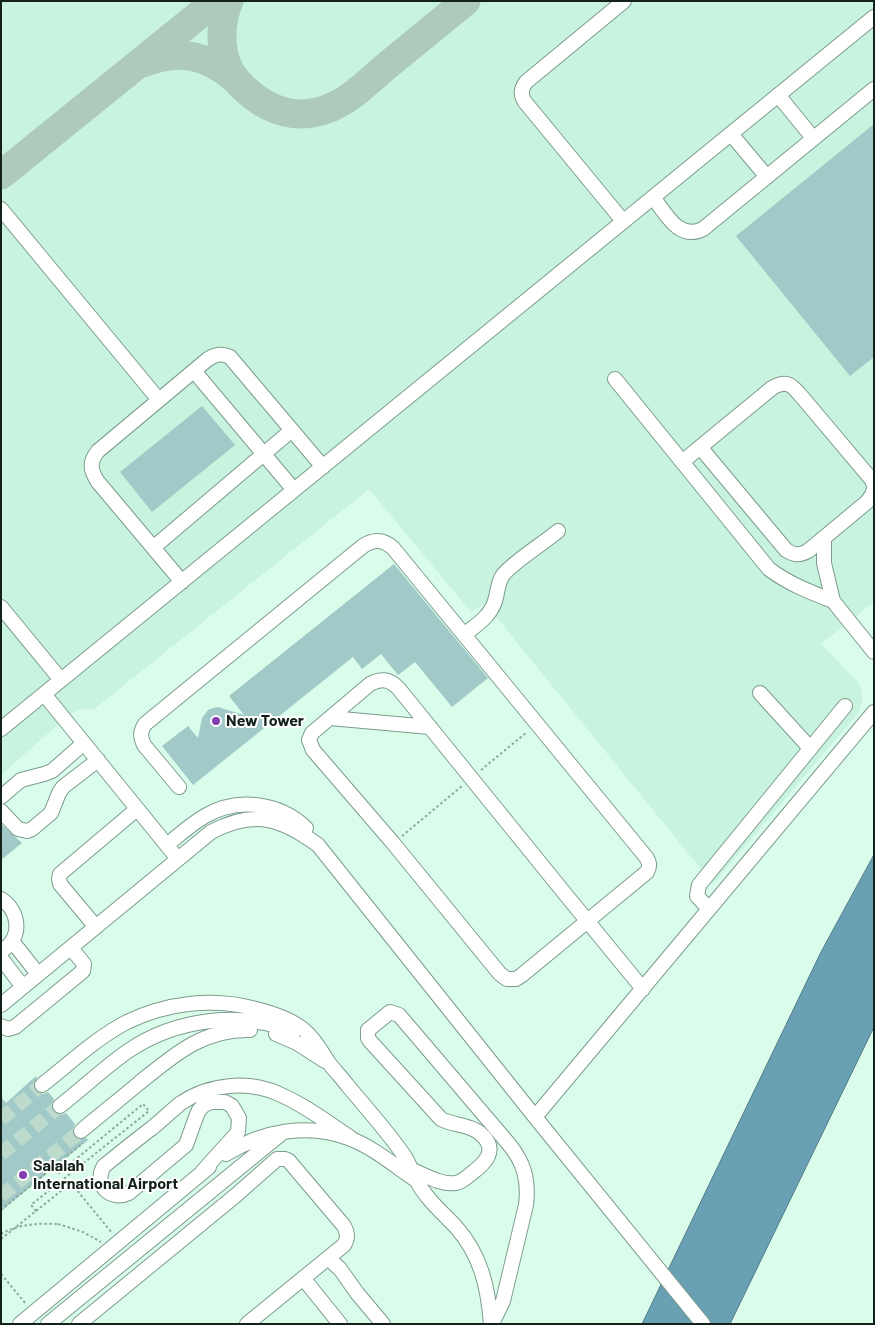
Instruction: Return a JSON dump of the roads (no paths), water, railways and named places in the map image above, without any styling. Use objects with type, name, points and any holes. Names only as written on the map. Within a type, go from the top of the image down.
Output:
[{"type":"street","points":[[623,221],[521,95],[522,88],[526,82],[624,1]]},
{"type":"street","points":[[1,729],[874,17]]},
{"type":"street","points":[[653,197],[678,228],[686,233],[695,233],[703,229],[874,89]]},
{"type":"street","points":[[778,95],[813,138]]},
{"type":"street","points":[[731,134],[767,177]]},
{"type":"street","points":[[1,209],[160,400]]},
{"type":"street","points":[[182,582],[98,482],[91,466],[93,458],[98,451],[194,371],[215,355],[223,354],[230,358],[323,467]]},
{"type":"street","points":[[194,371],[294,490]]},
{"type":"street","points":[[614,378],[769,569],[783,580],[798,588],[833,601]]},
{"type":"street","points":[[682,462],[700,446],[772,388],[778,384],[786,383],[793,387],[802,397],[872,480],[874,488],[867,502],[824,538],[801,555],[793,554],[786,550],[700,446]]},
{"type":"street","points":[[154,547],[292,430]]},
{"type":"street","points":[[464,635],[485,619],[491,611],[497,596],[497,587],[504,574],[558,532]]},
{"type":"street","points":[[824,538],[824,563],[833,601],[874,652]]},
{"type":"street","points":[[179,787],[140,738],[141,730],[145,724],[363,546],[378,540],[387,542],[649,862],[649,867],[647,872],[588,921],[522,975],[516,979],[507,979],[500,974],[313,750],[309,740],[312,733],[370,684],[378,680],[387,680],[394,683],[588,921],[643,989]]},
{"type":"street","points":[[1,607],[61,680]]},
{"type":"street","points":[[760,693],[810,748]]},
{"type":"street","points":[[44,694],[178,859]]},
{"type":"street","points":[[709,909],[697,896],[699,885],[845,706]]},
{"type":"street","points":[[535,1117],[874,712]]},
{"type":"street","points":[[330,718],[430,727]]},
{"type":"street","points":[[1,796],[27,777],[52,771],[84,743]]},
{"type":"street","points":[[1,810],[18,829],[27,831],[32,829],[51,813],[59,793],[98,760]]},
{"type":"street","points":[[44,774],[59,793]]},
{"type":"street","points":[[167,845],[204,816],[225,808],[247,804],[278,809],[308,831],[535,1117],[703,1324]]},
{"type":"street","points":[[96,927],[60,884],[60,874],[137,809]]},
{"type":"street","points":[[1,1005],[211,832],[228,824],[247,819],[266,820],[285,824],[296,829],[318,845]]},
{"type":"street","points":[[1,899],[10,906],[15,914],[17,923],[12,941],[1,950]]},
{"type":"street","points":[[12,941],[38,974]]},
{"type":"street","points":[[1,1026],[8,1029],[15,1027],[83,971],[84,964],[71,948]]},
{"type":"street","points":[[1,958],[23,987]]},
{"type":"street","points":[[42,1085],[105,1036],[126,1023],[173,1006],[197,1003],[222,1003],[246,1006],[292,1022],[314,1040],[404,1156],[414,1175],[437,1208],[469,1243],[479,1261],[485,1280],[491,1324]]},
{"type":"street","points":[[202,1172],[238,1132],[239,1118],[232,1106],[225,1102],[211,1102],[204,1105],[199,1110],[186,1145],[129,1193],[118,1196],[107,1192],[103,1188],[100,1177],[104,1166],[182,1103],[210,1089],[243,1085],[278,1093],[292,1100],[350,1138],[414,1175],[437,1181],[456,1183],[464,1180],[485,1164],[488,1157],[488,1142],[476,1130],[441,1119],[368,1038],[368,1030],[390,1012],[399,1015],[512,1148],[523,1165],[526,1178],[526,1205],[506,1291],[499,1311],[491,1324]]},
{"type":"street","points":[[60,1106],[128,1051],[164,1032],[203,1022],[223,1020],[260,1026],[327,1059]]},
{"type":"street","points":[[82,1137],[184,1048],[210,1035],[260,1026]]},
{"type":"street","points":[[20,1324],[202,1172],[245,1143],[269,1134],[285,1131],[311,1130],[350,1138]]},
{"type":"street","points":[[48,1324],[285,1131]]},
{"type":"street","points":[[84,1322],[277,1159],[285,1159],[289,1161],[344,1226],[348,1234],[344,1245],[247,1324]]},
{"type":"street","points":[[328,1258],[340,1268],[357,1293],[383,1324]]},
{"type":"street","points":[[303,1278],[340,1324]]},
{"type":"water","points":[[874,855],[874,1027],[730,1324],[642,1324],[821,952]]},
{"type":"tunnel","points":[[1,1119],[42,1085]]},
{"type":"tunnel","points":[[1,1154],[60,1106]]},
{"type":"tunnel","points":[[1,1196],[81,1131]]},
{"type":"place","name":"New Tower","points":[[216,721]]},
{"type":"place","name":"Salalah International Airport","points":[[23,1175]]}]
